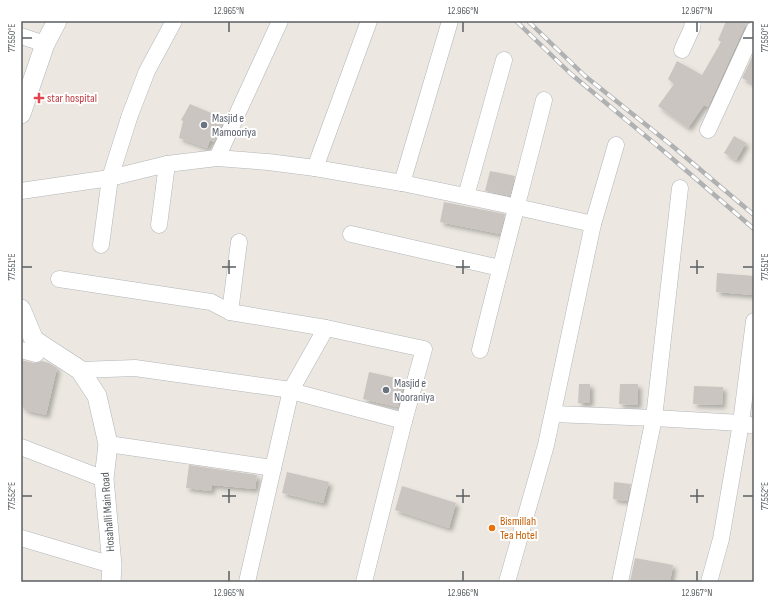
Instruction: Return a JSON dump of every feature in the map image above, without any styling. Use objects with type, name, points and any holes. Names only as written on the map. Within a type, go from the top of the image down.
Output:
[{"type":"street","points":[[21,114],[24,95],[45,44],[57,21]]},
{"type":"street","points":[[102,245],[110,178],[130,115],[147,71],[174,21]]},
{"type":"street","points":[[217,158],[280,21]]},
{"type":"street","points":[[316,168],[369,21]]},
{"type":"street","points":[[402,183],[450,21]]},
{"type":"street","points":[[682,50],[692,28],[693,21]]},
{"type":"street","points":[[708,130],[754,30]]},
{"type":"street","points":[[21,36],[45,44]]},
{"type":"street","points":[[466,196],[504,60]]},
{"type":"street","points":[[480,350],[544,100]]},
{"type":"street","points":[[507,582],[546,445],[592,224],[616,145]]},
{"type":"street","points":[[21,191],[110,178],[167,164],[217,158],[316,168],[402,183],[592,224]]},
{"type":"street","points":[[159,225],[167,164]]},
{"type":"street","points":[[620,582],[654,418],[680,188]]},
{"type":"street","points":[[350,234],[500,268]]},
{"type":"street","points":[[230,312],[239,242]]},
{"type":"street","points":[[59,279],[211,302],[230,312],[326,328],[424,349],[404,421],[364,582]]},
{"type":"street","name":"Hosahalli Main Road","points":[[21,309],[27,345],[80,370],[97,396],[108,444],[104,479],[111,573]]},
{"type":"street","points":[[709,582],[721,539],[747,424],[754,321]]},
{"type":"street","points":[[247,582],[291,390],[326,328]]},
{"type":"street","points":[[80,370],[135,368],[291,390],[404,421]]},
{"type":"street","points":[[553,414],[654,418],[747,424]]},
{"type":"street","points":[[108,444],[273,468]]},
{"type":"street","points":[[21,447],[104,479]]},
{"type":"street","points":[[21,538],[111,573]]},
{"type":"building","points":[[726,21],[752,21],[745,26],[708,107],[704,105],[688,128],[658,106],[674,84],[668,79],[677,61],[702,75],[721,42],[718,40]]},
{"type":"building","points":[[754,53],[754,84],[742,78]]},
{"type":"building","name":"Masjid e Mamooriya","points":[[190,104],[225,119],[214,142],[210,140],[207,148],[179,138],[183,121],[181,120]]},
{"type":"building","points":[[734,136],[746,143],[736,160],[724,153]]},
{"type":"building","points":[[490,171],[515,176],[510,196],[485,191]]},
{"type":"building","points":[[444,202],[505,214],[500,234],[440,222]]},
{"type":"building","points":[[717,273],[754,276],[754,295],[716,292]]},
{"type":"building","points":[[21,360],[34,363],[42,361],[57,368],[46,415],[25,410],[25,408],[21,407]]},
{"type":"building","name":"Masjid e Nooraniya","points":[[369,372],[405,380],[398,407],[363,399]]},
{"type":"building","points":[[579,384],[590,384],[590,403],[578,403]]},
{"type":"building","points":[[620,384],[638,384],[638,405],[619,404]]},
{"type":"building","points":[[694,386],[723,387],[722,405],[693,404]]},
{"type":"building","points":[[189,465],[257,475],[255,489],[212,485],[211,491],[186,488]]},
{"type":"building","points":[[287,472],[329,482],[323,503],[282,493]]},
{"type":"building","points":[[614,482],[631,484],[627,501],[613,499]]},
{"type":"building","points":[[402,486],[456,503],[449,528],[395,510]]},
{"type":"building","points":[[635,558],[673,565],[670,582],[630,582]]},
{"type":"railway","points":[[516,21],[571,74],[754,229]]},
{"type":"railway","points":[[528,21],[585,76],[670,144],[754,215]]},
{"type":"place","name":"star hospital","points":[[39,98]]},
{"type":"place","name":"Masjid e Mamooriya","points":[[204,125]]},
{"type":"place","name":"Masjid e Nooraniya","points":[[386,390]]},
{"type":"place","name":"Bismillah Tea Hotel","points":[[492,528]]}]
